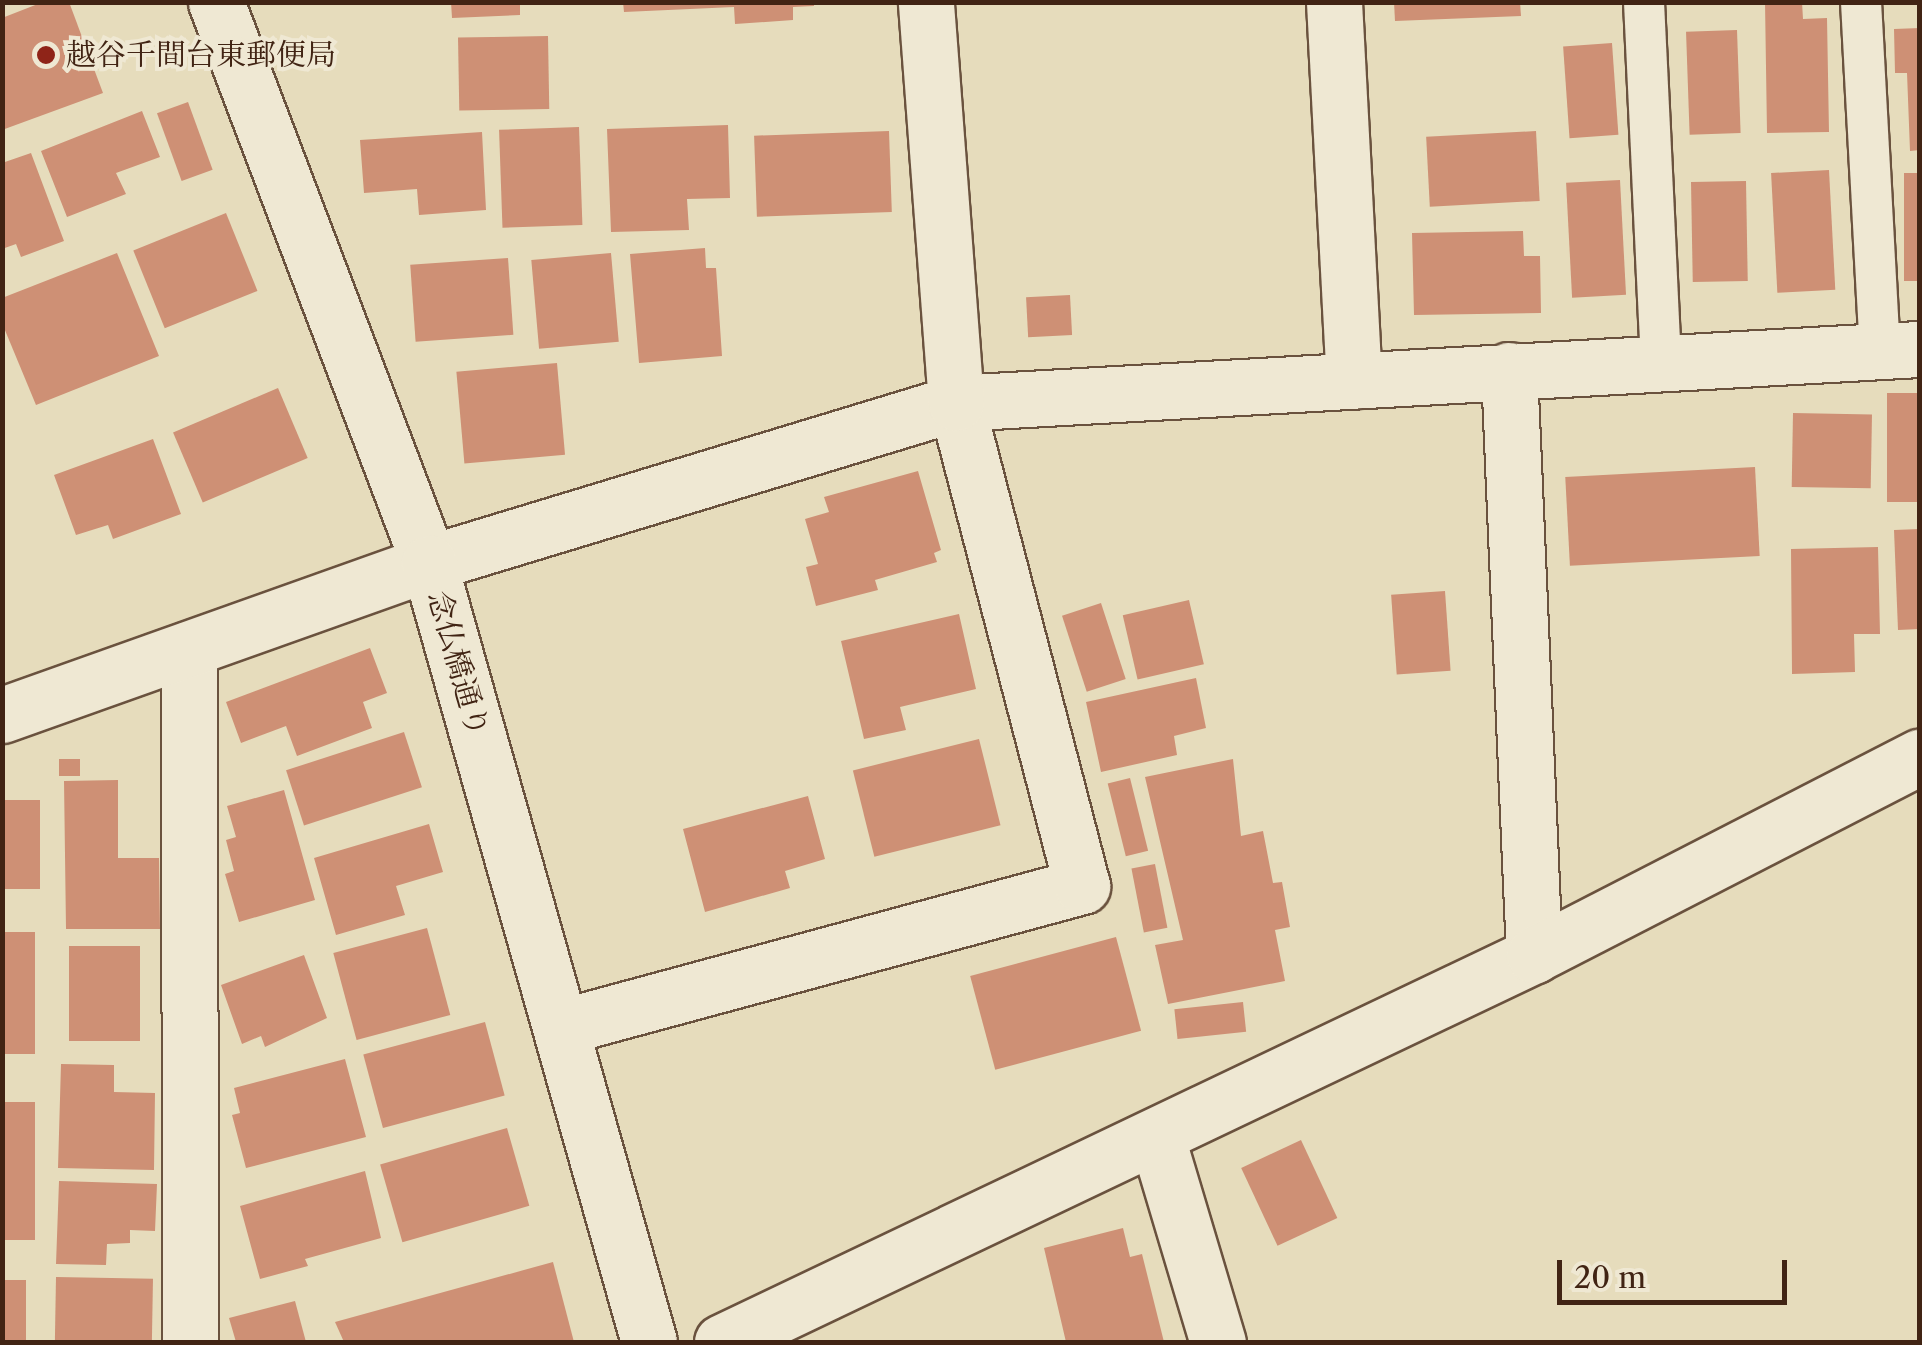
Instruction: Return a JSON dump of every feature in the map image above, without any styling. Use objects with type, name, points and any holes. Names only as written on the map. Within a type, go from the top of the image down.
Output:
[{"type":"street","name":"念仏橋通り","points":[[216,2],[429,563],[649,1342]]},
{"type":"street","points":[[560,1027],[1082,886],[956,403],[926,2]]},
{"type":"street","points":[[1334,2],[1354,380]]},
{"type":"street","points":[[2,715],[429,563],[956,403],[1900,350]]},
{"type":"street","points":[[1509,370],[1534,956]]},
{"type":"street","points":[[189,648],[190,1342]]},
{"type":"street","points":[[722,1342],[1534,956],[1920,757]]},
{"type":"street","points":[[1157,1138],[1218,1342]]},
{"type":"lane","points":[[1644,2],[1661,362]]},
{"type":"lane","points":[[1861,2],[1900,350]]},
{"type":"building","name":"越谷千間台東郵便局","points":[[43,2],[69,2],[103,93],[2,130],[2,18]]},
{"type":"building","points":[[451,2],[520,2],[520,15],[452,18]]},
{"type":"building","points":[[623,2],[814,2],[814,6],[793,7],[793,20],[735,24],[734,7],[624,12]]},
{"type":"building","points":[[1394,2],[1520,2],[1521,16],[1395,21]]},
{"type":"building","points":[[1765,2],[1802,2],[1803,19],[1827,18],[1829,132],[1767,133]]},
{"type":"building","points":[[1920,28],[1920,150],[1910,151],[1907,73],[1895,73],[1894,29]]},
{"type":"building","points":[[1737,30],[1741,133],[1690,135],[1686,32]]},
{"type":"building","points":[[548,36],[549,109],[459,111],[458,38]]},
{"type":"building","points":[[1612,43],[1618,135],[1570,138],[1563,46]]},
{"type":"building","points":[[188,102],[213,170],[182,181],[157,113]]},
{"type":"building","points":[[142,111],[160,157],[116,173],[126,194],[67,217],[41,151]]},
{"type":"building","points":[[728,125],[730,198],[687,199],[689,230],[611,232],[607,129]]},
{"type":"building","points":[[579,127],[582,225],[502,228],[499,130]]},
{"type":"building","points":[[889,131],[892,212],[757,217],[754,136]]},
{"type":"building","points":[[1536,131],[1540,201],[1430,207],[1426,137]]},
{"type":"building","points":[[482,132],[486,210],[419,215],[417,189],[364,193],[360,140]]},
{"type":"building","points":[[31,153],[64,241],[21,257],[16,244],[2,249],[2,163]]},
{"type":"building","points":[[1829,170],[1835,290],[1777,293],[1771,173]]},
{"type":"building","points":[[1904,173],[1920,173],[1920,281],[1904,281]]},
{"type":"building","points":[[1620,180],[1626,295],[1572,298],[1566,183]]},
{"type":"building","points":[[1746,181],[1748,281],[1693,282],[1691,182]]},
{"type":"building","points":[[226,213],[257,291],[165,328],[133,250]]},
{"type":"building","points":[[1523,231],[1524,256],[1540,256],[1541,313],[1414,315],[1412,233]]},
{"type":"building","points":[[705,248],[706,268],[716,268],[722,356],[639,363],[630,254]]},
{"type":"building","points":[[117,253],[159,356],[36,405],[2,323],[2,298]]},
{"type":"building","points":[[611,253],[619,342],[539,349],[531,260]]},
{"type":"building","points":[[508,258],[513,335],[416,342],[410,265]]},
{"type":"building","points":[[1070,295],[1072,335],[1028,337],[1026,297]]},
{"type":"building","points":[[557,363],[565,455],[464,463],[456,372]]},
{"type":"building","points":[[278,388],[308,458],[203,503],[173,433]]},
{"type":"building","points":[[1887,393],[1920,393],[1920,502],[1887,502]]},
{"type":"building","points":[[1793,413],[1872,414],[1871,488],[1792,487]]},
{"type":"building","points":[[153,439],[181,514],[113,539],[108,525],[76,535],[54,475]]},
{"type":"building","points":[[1755,467],[1760,556],[1570,566],[1565,477]]},
{"type":"building","points":[[918,471],[941,550],[934,553],[937,562],[875,580],[878,590],[816,606],[806,567],[818,564],[805,519],[829,512],[824,497]]},
{"type":"building","points":[[1920,529],[1920,629],[1898,630],[1894,530]]},
{"type":"building","points":[[1878,547],[1880,634],[1854,634],[1855,672],[1792,674],[1791,549]]},
{"type":"building","points":[[1445,591],[1451,671],[1397,675],[1391,595]]},
{"type":"building","points":[[1189,600],[1204,664],[1138,680],[1123,615]]},
{"type":"building","points":[[1101,603],[1126,679],[1087,692],[1062,616]]},
{"type":"building","points":[[959,614],[976,689],[900,707],[906,730],[864,739],[841,641]]},
{"type":"building","points":[[370,648],[387,693],[363,702],[372,728],[297,756],[286,726],[241,743],[226,702]]},
{"type":"building","points":[[1196,678],[1206,728],[1174,736],[1177,755],[1101,772],[1086,702]]},
{"type":"building","points":[[404,732],[422,787],[304,825],[286,770]]},
{"type":"building","points":[[979,739],[1001,825],[874,857],[853,770]]},
{"type":"building","points":[[59,759],[80,759],[80,776],[59,776]]},
{"type":"building","points":[[1233,759],[1241,836],[1263,831],[1273,883],[1282,882],[1290,927],[1275,930],[1285,981],[1168,1004],[1155,945],[1183,940],[1145,777]]},
{"type":"building","points":[[1130,778],[1148,851],[1126,856],[1108,784]]},
{"type":"building","points":[[118,780],[118,858],[159,858],[160,929],[66,929],[64,781]]},
{"type":"building","points":[[284,790],[315,900],[239,922],[225,874],[234,871],[226,840],[236,837],[227,806]]},
{"type":"building","points":[[808,796],[825,859],[785,871],[790,888],[705,912],[683,829]]},
{"type":"building","points":[[2,800],[40,800],[40,889],[2,889]]},
{"type":"building","points":[[429,824],[443,872],[396,886],[405,915],[336,935],[314,858]]},
{"type":"building","points":[[1155,864],[1167,928],[1144,932],[1131,869]]},
{"type":"building","points":[[427,928],[450,1015],[357,1040],[333,953]]},
{"type":"building","points":[[2,932],[35,932],[35,1054],[2,1054]]},
{"type":"building","points":[[1116,937],[1141,1031],[995,1070],[970,976]]},
{"type":"building","points":[[69,946],[140,946],[140,1041],[69,1041]]},
{"type":"building","points":[[304,955],[327,1018],[265,1047],[261,1036],[242,1044],[221,985]]},
{"type":"building","points":[[1243,1002],[1246,1032],[1178,1039],[1174,1009]]},
{"type":"building","points":[[485,1022],[505,1095],[383,1128],[363,1055]]},
{"type":"building","points":[[345,1059],[366,1137],[246,1168],[232,1115],[240,1113],[234,1088]]},
{"type":"building","points":[[61,1064],[114,1065],[114,1092],[155,1093],[154,1170],[58,1168]]},
{"type":"building","points":[[2,1102],[35,1102],[35,1240],[2,1240]]},
{"type":"building","points":[[507,1128],[529,1206],[402,1242],[380,1164]]},
{"type":"building","points":[[1301,1140],[1337,1218],[1278,1246],[1241,1168]]},
{"type":"building","points":[[365,1171],[381,1238],[305,1259],[308,1266],[260,1279],[240,1206]]},
{"type":"building","points":[[59,1181],[157,1184],[155,1231],[130,1230],[130,1243],[107,1244],[106,1265],[56,1264]]},
{"type":"building","points":[[1123,1228],[1130,1257],[1142,1254],[1164,1342],[1066,1342],[1044,1248]]},
{"type":"building","points":[[553,1262],[574,1342],[344,1342],[335,1322]]},
{"type":"building","points":[[56,1277],[153,1279],[152,1342],[55,1342]]},
{"type":"building","points":[[2,1280],[26,1280],[26,1342],[2,1342]]},
{"type":"building","points":[[295,1301],[306,1342],[236,1342],[229,1318]]},
{"type":"place","name":"越谷千間台東郵便局","points":[[46,55]]}]
